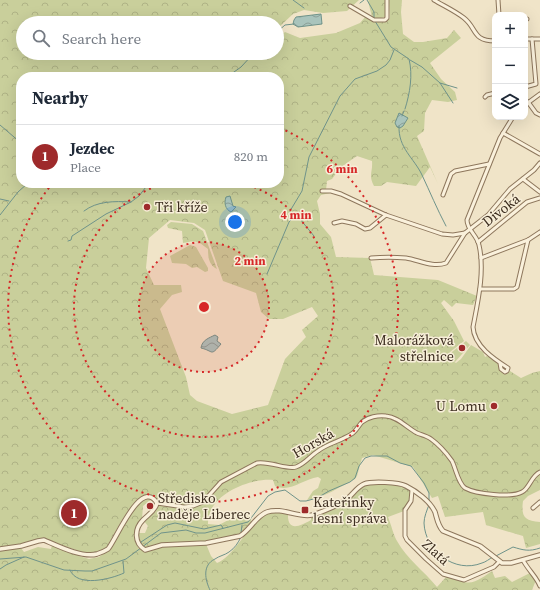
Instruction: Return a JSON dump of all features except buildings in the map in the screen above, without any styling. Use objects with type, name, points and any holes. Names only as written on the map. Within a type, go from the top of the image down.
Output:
[{"type":"street","points":[[352,7],[375,20],[385,20],[387,18],[387,0]]},
{"type":"street","points":[[434,0],[465,19],[480,38],[492,40]]},
{"type":"street","points":[[498,0],[499,12]]},
{"type":"street","points":[[528,39],[540,38]]},
{"type":"street","points":[[528,86],[536,84],[532,39]]},
{"type":"street","points":[[485,98],[487,95],[492,94]]},
{"type":"street","points":[[528,102],[540,94]]},
{"type":"street","points":[[528,105],[540,115]]},
{"type":"street","points":[[500,363],[494,360],[473,333],[480,289],[481,258],[478,242],[469,229],[467,217],[503,133],[511,120]]},
{"type":"street","points":[[503,133],[540,154]]},
{"type":"street","points":[[372,258],[391,257],[408,259],[433,265],[441,265],[446,263],[465,233],[488,215],[510,189],[534,170],[540,163]]},
{"type":"street","points":[[443,195],[452,174],[455,171],[489,164]]},
{"type":"street","points":[[523,179],[540,192]]},
{"type":"street","points":[[322,191],[331,191],[341,194],[386,214],[442,234],[453,235],[465,233]]},
{"type":"street","name":"Divoká","points":[[478,242],[527,202],[540,198]]},
{"type":"street","points":[[334,223],[342,221],[356,224],[365,229],[370,228],[386,214]]},
{"type":"street","points":[[481,258],[528,240],[540,232]]},
{"type":"street","points":[[480,289],[514,289],[516,287],[528,240]]},
{"type":"street","name":"Horská","points":[[0,549],[21,546],[44,540],[84,554],[94,554],[107,549],[141,498],[146,496],[153,497],[157,503],[167,503],[184,507],[193,506],[203,502],[221,482],[257,463],[264,462],[289,468],[295,467],[306,461],[318,450],[347,437],[354,432],[362,422],[376,416],[384,416],[397,420],[418,434],[432,439],[451,460],[460,482],[465,487],[473,490],[494,494],[511,495],[522,492],[536,474],[540,472]]},
{"type":"street","points":[[157,503],[154,510],[138,526],[136,538],[139,546],[145,550],[162,546],[192,545],[235,538],[244,533],[261,515],[267,512],[291,512],[311,515],[343,502],[359,487],[368,483],[398,483],[405,485],[431,505],[443,531],[480,546],[504,564],[540,556]]},
{"type":"street","name":"Zlatá","points":[[412,490],[411,500],[405,510],[405,536],[407,540],[426,559],[443,574],[464,580],[494,566],[497,560]]},
{"type":"street","points":[[533,508],[540,502]]},
{"type":"street","points":[[523,560],[537,579],[540,586]]},
{"type":"green space","points":[[0,0],[359,0],[347,11],[323,13],[304,10],[293,14],[284,22],[284,16],[16,16],[16,60],[284,60],[285,32],[300,38],[336,33],[360,23],[366,16],[373,21],[387,21],[390,18],[389,0],[402,0],[401,12],[403,34],[414,42],[447,38],[454,30],[461,38],[430,63],[441,79],[455,92],[457,100],[448,102],[432,100],[425,113],[424,131],[417,136],[438,184],[430,167],[416,186],[387,182],[381,186],[374,186],[371,176],[372,161],[357,156],[341,167],[332,179],[327,181],[326,190],[330,193],[321,195],[317,201],[320,214],[320,224],[331,237],[336,257],[370,258],[374,275],[438,280],[477,296],[473,305],[456,303],[452,307],[444,300],[441,303],[454,321],[464,341],[450,352],[449,359],[456,363],[461,359],[471,345],[483,352],[485,357],[487,356],[498,363],[501,370],[506,374],[510,371],[521,378],[540,371],[540,490],[528,496],[523,501],[522,506],[523,514],[527,519],[540,522],[540,544],[526,548],[523,536],[486,525],[483,512],[445,517],[438,496],[432,498],[413,467],[373,455],[362,458],[355,479],[314,499],[307,500],[313,491],[318,488],[321,479],[318,477],[286,488],[275,486],[273,480],[263,480],[242,485],[231,490],[214,505],[208,524],[219,525],[232,518],[249,516],[252,522],[243,532],[235,536],[144,548],[139,542],[138,533],[145,533],[148,526],[144,521],[155,512],[159,502],[152,495],[144,495],[136,501],[129,510],[106,548],[98,554],[80,553],[76,550],[44,539],[37,539],[21,545],[0,547]],"holes":[[[170,220],[194,223],[205,230],[223,281],[256,293],[261,312],[269,319],[283,319],[312,307],[318,316],[302,330],[306,337],[285,359],[268,405],[232,414],[197,401],[190,395],[186,377],[160,309],[172,295],[182,292],[181,285],[154,285],[146,268],[149,238]]]},
{"type":"green space","points":[[369,0],[385,0],[385,17],[377,19],[372,17]]},
{"type":"green space","points":[[171,222],[192,224],[203,231],[217,269],[210,261],[208,249],[197,242],[183,243],[182,231],[168,228],[167,225]]},
{"type":"green space","points":[[190,245],[196,247],[208,268],[208,271],[205,272],[197,267],[192,268],[186,264],[172,263],[170,256]]},
{"type":"green space","name":"Malorážková střelnice","points":[[466,341],[470,345],[455,362],[450,358],[452,352]]},
{"type":"green space","points":[[369,484],[398,485],[410,490],[410,500],[404,511],[388,517],[395,537],[401,547],[437,587],[447,576],[468,583],[480,579],[492,571],[495,578],[505,576],[512,582],[530,573],[536,580],[532,590],[0,590],[0,550],[21,548],[24,552],[38,547],[51,549],[52,545],[74,552],[79,556],[89,559],[99,557],[108,550],[123,525],[141,500],[152,499],[143,506],[142,519],[135,533],[136,543],[139,549],[147,551],[163,547],[206,544],[211,556],[217,563],[231,553],[249,529],[262,516],[269,513],[288,513],[288,519],[292,526],[299,526],[311,520],[311,517],[344,504],[360,488]]},
{"type":"water","points":[[321,14],[322,24],[298,27],[293,24],[296,17]]},
{"type":"water","points":[[399,113],[408,118],[400,128],[397,127],[395,123]]},
{"type":"water","points":[[230,196],[233,206],[236,207],[231,212],[226,208],[225,204],[226,197]]},
{"type":"water","points":[[215,335],[218,337],[217,341],[221,344],[215,351],[212,352],[201,348],[204,341]]},
{"type":"waterway","points":[[293,0],[304,8]]},
{"type":"waterway","points":[[360,3],[364,0]]},
{"type":"waterway","points":[[367,0],[374,12],[374,18]]},
{"type":"waterway","points":[[375,21],[391,47],[409,59],[411,71],[410,84],[405,109]]},
{"type":"waterway","points":[[284,26],[294,24]]},
{"type":"waterway","points":[[290,211],[302,191],[309,157],[340,96],[355,79],[377,71],[386,65],[394,50]]},
{"type":"waterway","points":[[234,72],[248,60]]},
{"type":"waterway","points":[[410,60],[422,67],[440,83],[453,103]]},
{"type":"waterway","points":[[440,83],[457,88]]},
{"type":"waterway","points":[[402,116],[404,111]]},
{"type":"waterway","points":[[0,125],[16,139]]},
{"type":"waterway","points":[[399,126],[401,141],[419,169],[446,226]]},
{"type":"waterway","points":[[0,215],[22,188]]},
{"type":"waterway","points":[[68,241],[71,240],[72,236],[106,214],[131,202],[139,196],[145,188]]},
{"type":"waterway","points":[[0,199],[9,201]]},
{"type":"waterway","points":[[84,211],[100,203],[131,202]]},
{"type":"waterway","points":[[300,219],[314,236]]},
{"type":"waterway","points":[[267,274],[291,220]]},
{"type":"waterway","points":[[0,559],[26,557],[64,570],[92,571],[126,559],[161,533],[186,530],[196,533],[205,533],[248,522],[268,496],[275,492],[285,490],[300,501],[317,498],[350,482],[355,478],[359,466],[365,458],[371,456],[387,456],[400,463],[411,466],[424,483],[429,493],[429,502]]},
{"type":"waterway","points":[[429,505],[424,521],[426,533],[430,543],[443,558],[452,563],[472,566],[483,563],[493,557]]},
{"type":"waterway","points":[[141,545],[141,542],[167,525],[175,523],[204,529],[221,525],[223,528]]},
{"type":"waterway","points":[[241,533],[242,525]]},
{"type":"waterway","points":[[210,590],[206,577],[206,569],[208,565],[231,550],[241,537]]},
{"type":"waterway","points":[[496,556],[513,547],[526,550],[540,548]]},
{"type":"waterway","points":[[0,569],[24,557]]},
{"type":"waterway","points":[[70,570],[74,576],[80,579],[95,580],[111,578],[124,573],[123,561]]},
{"type":"place","name":"Tři kříže","points":[[147,207]]},
{"type":"place","name":"Malorážková střelnice","points":[[462,348]]},
{"type":"place","name":"U Lomu","points":[[494,406]]},
{"type":"place","name":"Středisko naděje Liberec","points":[[150,506]]},
{"type":"place","name":"Kateřinky lesní správa","points":[[305,510]]},
{"type":"place","name":"Jezdec","points":[[74,513]]}]
